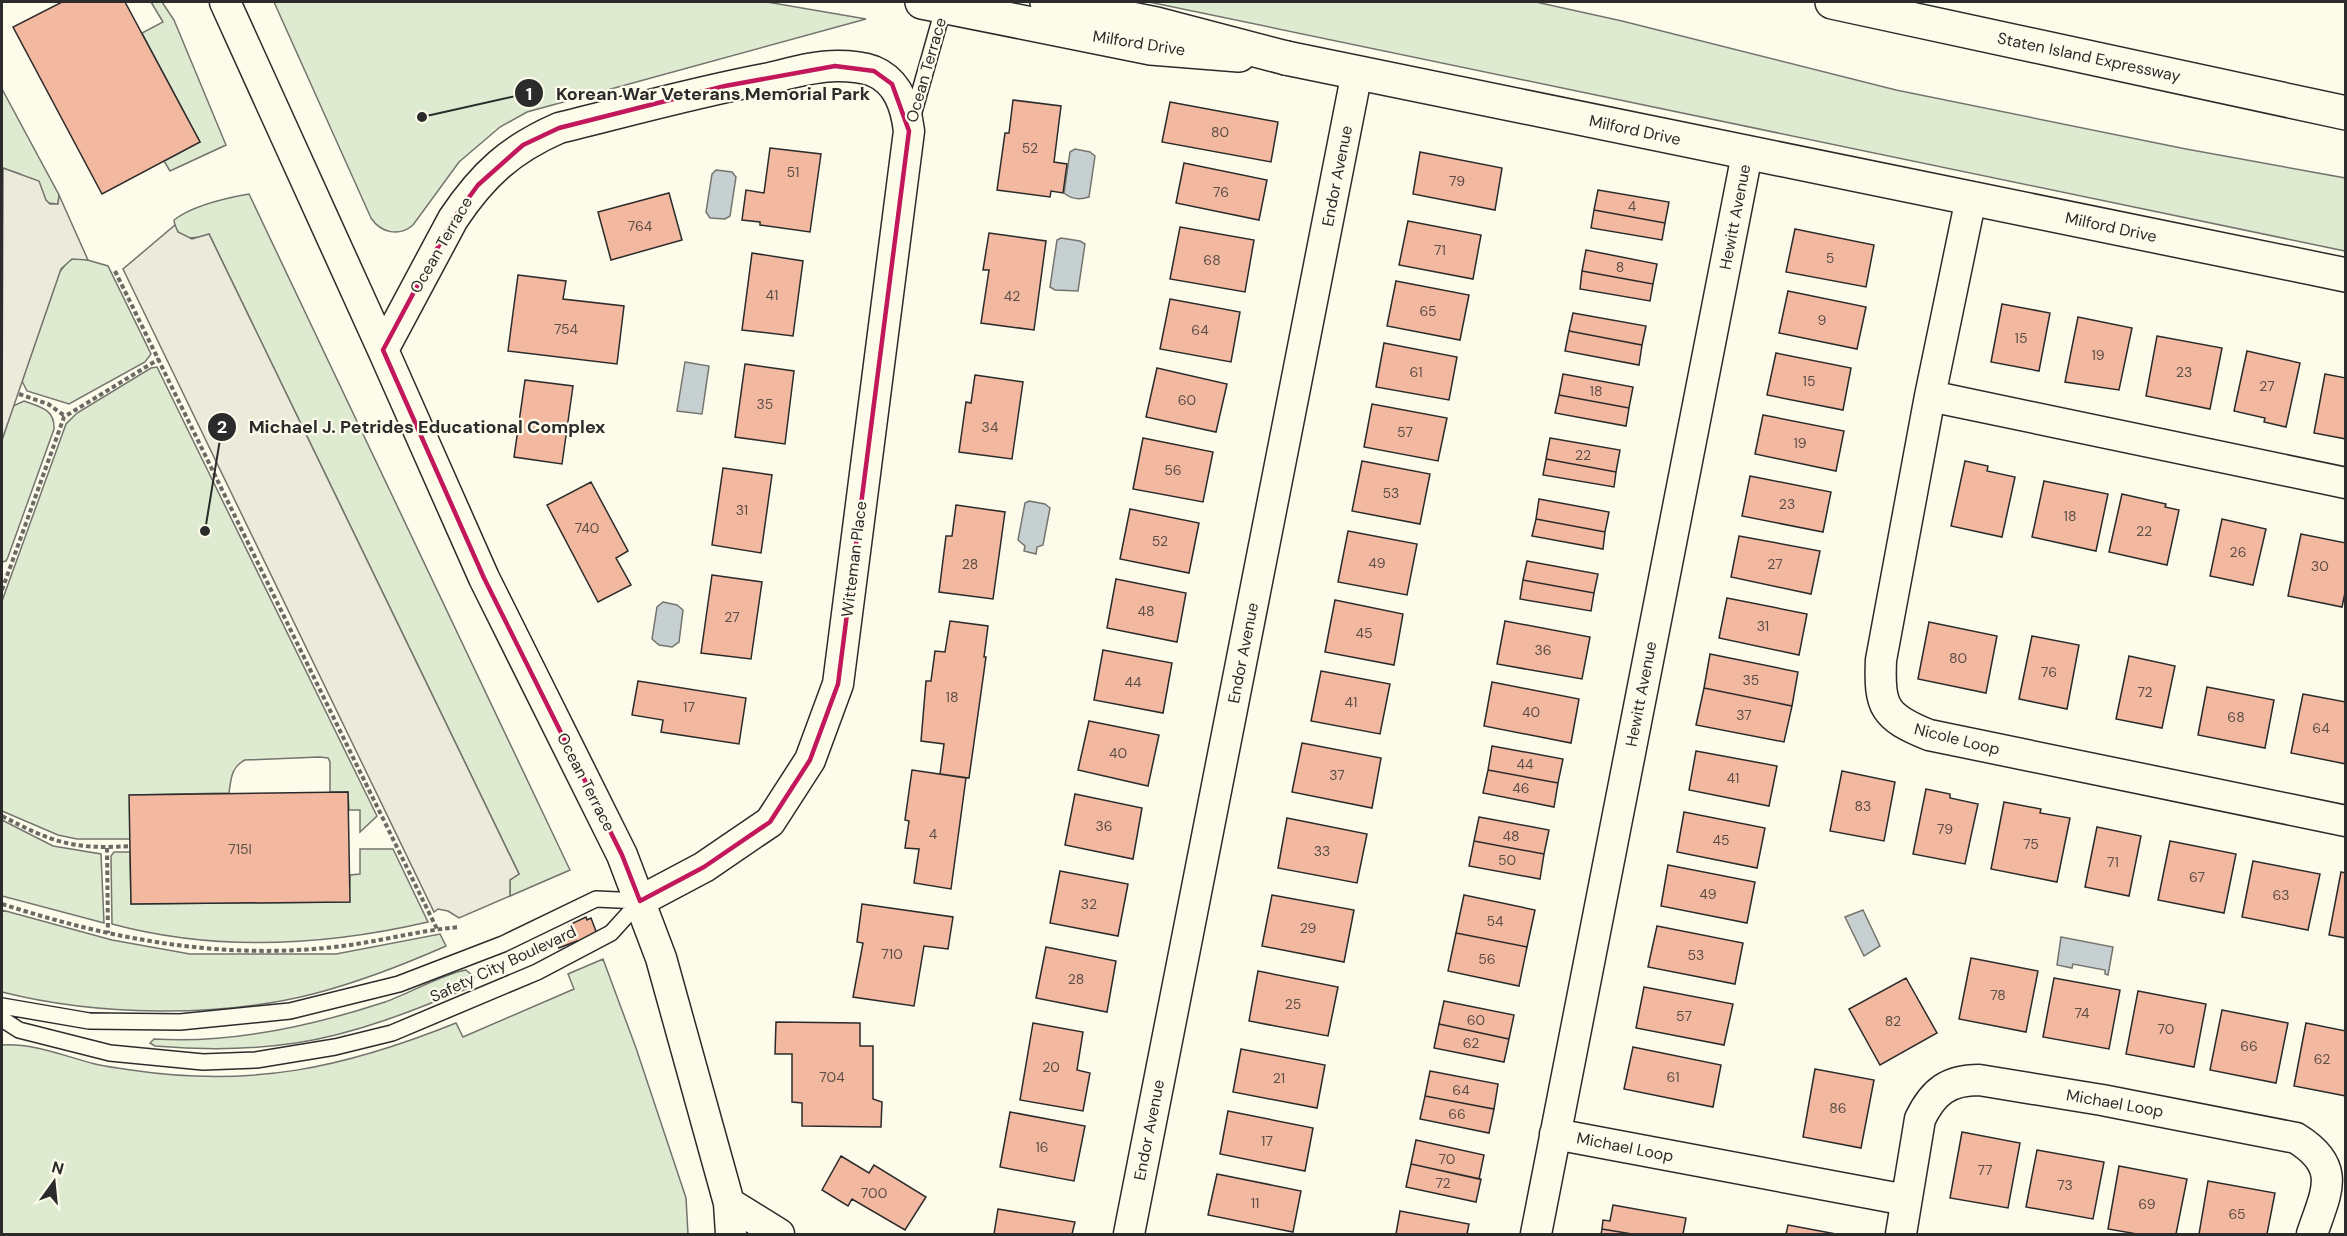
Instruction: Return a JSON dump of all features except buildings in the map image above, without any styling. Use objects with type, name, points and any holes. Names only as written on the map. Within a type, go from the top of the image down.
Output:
[{"type":"main road","points":[[1047,2],[1156,24],[1286,58]]},
{"type":"main road","name":"Staten Island Expressway","points":[[1832,2],[2346,113]]},
{"type":"main road","name":"Milford Drive","points":[[933,4],[1151,48],[1286,58],[2346,275]]},
{"type":"street","name":"Ocean Terrace","points":[[225,2],[484,578],[622,855],[661,958],[729,1203],[731,1234]]},
{"type":"street","name":"Ocean Terrace","points":[[383,350],[453,219],[478,185],[491,170],[523,145],[559,128],[725,86],[836,66],[874,71],[892,84],[903,104],[909,130]]},
{"type":"street","name":"Endor Avenue","points":[[1129,1234],[1357,72]]},
{"type":"street","name":"Witteman Place","points":[[640,901],[704,867],[770,822],[810,760],[838,684],[909,130]]},
{"type":"street","name":"Hewitt Avenue","points":[[1536,1234],[1747,154]]},
{"type":"street","name":"Nicole Loop","points":[[1971,198],[1930,396],[1881,660],[1880,688],[1886,709],[1906,726],[1929,735],[2346,821]]},
{"type":"street","points":[[1930,396],[2346,483]]},
{"type":"street","name":"Michael Loop","points":[[1901,1234],[1920,1119],[1933,1096],[1962,1080],[1979,1080],[2102,1100],[2296,1138],[2312,1148],[2326,1168],[2327,1189],[2312,1234]]},
{"type":"street","name":"Michael Loop","points":[[1555,1134],[1906,1200]]},
{"type":"street","points":[[729,1203],[779,1234]]},
{"type":"lane","name":"Ocean Terrace","points":[[909,130],[933,4]]},
{"type":"lane","name":"Safety City Boulevard","points":[[2,1006],[89,1021],[168,1022],[290,1011],[399,984],[503,944],[596,899],[640,901]]},
{"type":"lane","name":"Safety City Boulevard","points":[[2,1019],[20,1030],[110,1053],[203,1062],[256,1060],[335,1047],[392,1033],[537,972],[611,933],[640,901]]},
{"type":"path","points":[[115,271],[437,929]]},
{"type":"path","points":[[2,590],[65,416],[159,359]]},
{"type":"path","points":[[19,394],[48,404],[65,416]]},
{"type":"path","points":[[2,572],[7,574]]},
{"type":"path","points":[[2,816],[67,845],[107,848],[130,846]]},
{"type":"path","points":[[107,848],[108,933]]},
{"type":"path","points":[[2,904],[108,933],[180,947],[271,951],[344,946],[460,927]]},
{"type":"highlighted area","points":[[835,66],[874,71],[892,84],[909,131],[838,684],[810,760],[770,822],[704,867],[640,901],[622,855],[484,578],[383,350],[453,219],[478,185],[523,145],[559,128],[725,86]]},
{"type":"green space","points":[[151,2],[162,2],[174,20],[226,145],[170,171],[164,161],[200,142],[142,33],[163,22]]},
{"type":"green space","points":[[274,2],[767,2],[866,19],[527,112],[500,127],[459,162],[413,225],[402,231],[390,232],[380,227],[371,218]]},
{"type":"green space","points":[[1149,2],[1536,2],[1622,21],[1896,90],[2186,149],[2345,178],[2345,251]]},
{"type":"green space","points":[[2,89],[59,195],[58,204],[48,203],[20,174],[2,168]]},
{"type":"green space","points":[[249,194],[570,870],[510,896],[510,880],[519,874],[209,234],[187,237],[178,232],[175,227],[174,220],[181,215],[220,200]]},
{"type":"green space","points":[[77,257],[108,266],[151,354],[145,362],[69,404],[27,391],[22,381],[59,273],[68,261]]},
{"type":"green space","points":[[157,367],[377,816],[360,832],[360,810],[349,810],[348,792],[330,792],[330,762],[328,758],[319,757],[245,760],[234,770],[229,793],[130,795],[130,839],[77,839],[58,835],[2,811],[2,601],[66,424],[77,413],[151,368]]},
{"type":"green space","points":[[24,401],[41,407],[49,413],[54,422],[54,429],[8,557],[2,562],[2,440],[13,406]]},
{"type":"green space","points":[[2,820],[53,846],[101,854],[104,923],[2,896]]},
{"type":"green space","points":[[360,849],[393,849],[428,922],[310,941],[270,942],[191,939],[112,924],[111,856],[114,852],[130,852],[131,904],[349,902],[350,875],[360,874]]},
{"type":"green space","points":[[2,910],[112,940],[190,954],[336,954],[440,934],[446,946],[347,984],[276,1002],[198,1010],[117,1010],[77,1006],[2,992]]},
{"type":"green space","points":[[603,959],[636,1048],[686,1198],[688,1234],[2,1234],[2,1045],[37,1048],[104,1066],[175,1075],[217,1077],[296,1070],[375,1052],[456,1023],[463,1037],[574,989],[568,974]]},
{"type":"green space","points":[[466,970],[474,977],[471,987],[341,1034],[296,1043],[226,1049],[155,1046],[150,1043],[154,1039],[212,1039],[300,1026],[385,1002],[448,975]]},
{"type":"shaded area","points":[[1075,149],[1090,152],[1095,156],[1089,197],[1086,198],[1073,198],[1064,193],[1070,152]]},
{"type":"shaded area","points":[[3,168],[39,181],[46,200],[50,204],[58,204],[59,195],[88,260],[72,259],[61,269],[2,440]]},
{"type":"shaded area","points":[[716,170],[732,172],[736,177],[730,216],[725,219],[710,218],[706,212],[712,174]]},
{"type":"shaded area","points":[[175,225],[178,232],[192,239],[209,234],[519,874],[510,880],[510,896],[459,918],[448,911],[438,909],[434,912],[123,269]]},
{"type":"shaded area","points":[[1061,238],[1085,244],[1078,291],[1055,290],[1050,287],[1057,240]]},
{"type":"shaded area","points":[[685,362],[709,366],[702,414],[677,411]]},
{"type":"shaded area","points":[[1029,501],[1045,504],[1050,508],[1043,545],[1037,547],[1036,554],[1024,551],[1025,546],[1018,540],[1025,503]]},
{"type":"shaded area","points":[[663,602],[677,605],[683,610],[679,642],[672,647],[659,645],[652,639],[657,607]]},
{"type":"shaded area","points":[[1863,910],[1880,946],[1864,956],[1845,917]]},
{"type":"shaded area","points":[[2061,937],[2113,947],[2108,975],[2105,974],[2105,970],[2073,964],[2072,968],[2057,965]]},
{"type":"place","name":"Korean War Veterans Memorial Park","points":[[422,117]]},
{"type":"place","name":"Michael J. Petrides Educational Complex","points":[[205,531]]}]
